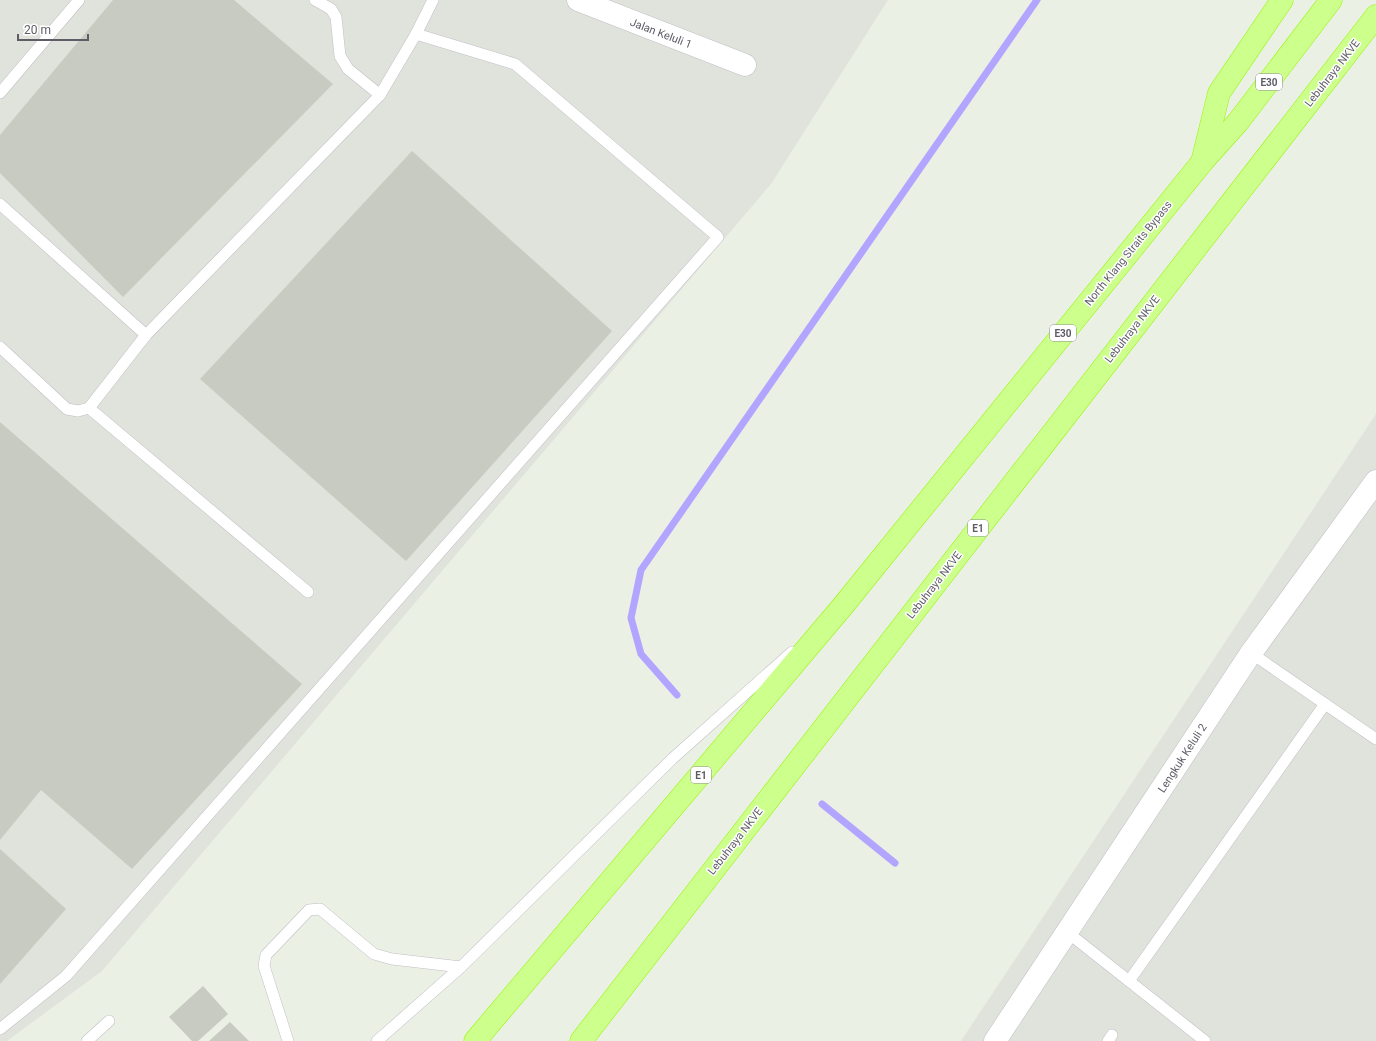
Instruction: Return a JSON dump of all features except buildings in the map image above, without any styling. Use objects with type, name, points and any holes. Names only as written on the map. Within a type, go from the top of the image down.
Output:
[{"type":"highway","points":[[1203,161],[1219,93],[1282,0]]},
{"type":"highway","name":"North Klang Straits Bypass","points":[[924,506],[1203,161],[1238,122],[1332,0]]},
{"type":"highway","name":"Lebuhraya NKVE","points":[[581,1041],[1376,16]]},
{"type":"highway","name":"E1","points":[[475,1041],[842,607],[924,506]]},
{"type":"street","name":"Jalan Keluli 1","points":[[578,0],[745,65]]},
{"type":"street","name":"Lengkuk Keluli 2","points":[[995,1041],[1251,653],[1376,481]]},
{"type":"lane","points":[[0,93],[79,0]]},
{"type":"lane","points":[[315,0],[330,9],[336,17],[340,56],[348,69],[380,95]]},
{"type":"lane","points":[[0,347],[67,409],[78,411],[89,408],[146,335],[380,95],[416,34],[433,0]]},
{"type":"lane","points":[[0,1029],[66,976],[718,237],[514,64],[416,34]]},
{"type":"lane","points":[[0,204],[146,335]]},
{"type":"lane","points":[[89,408],[308,592]]},
{"type":"lane","points":[[377,1041],[461,967],[672,759],[842,607]]},
{"type":"lane","points":[[1251,653],[1376,739]]},
{"type":"lane","points":[[1129,981],[1325,704]]},
{"type":"lane","points":[[288,1041],[264,966],[266,955],[309,910],[320,909],[374,954],[392,959],[461,967]]},
{"type":"lane","points":[[1067,932],[1205,1041]]},
{"type":"lane","points":[[87,1041],[109,1021]]},
{"type":"shaded area","points":[[0,0],[888,0],[771,184],[102,971],[7,1041],[0,1041]]},
{"type":"shaded area","points":[[1376,414],[1376,1041],[961,1041]]},
{"type":"waterway","points":[[677,695],[641,654],[631,618],[641,570],[1037,0]]},
{"type":"waterway","points":[[822,804],[895,863]]}]
